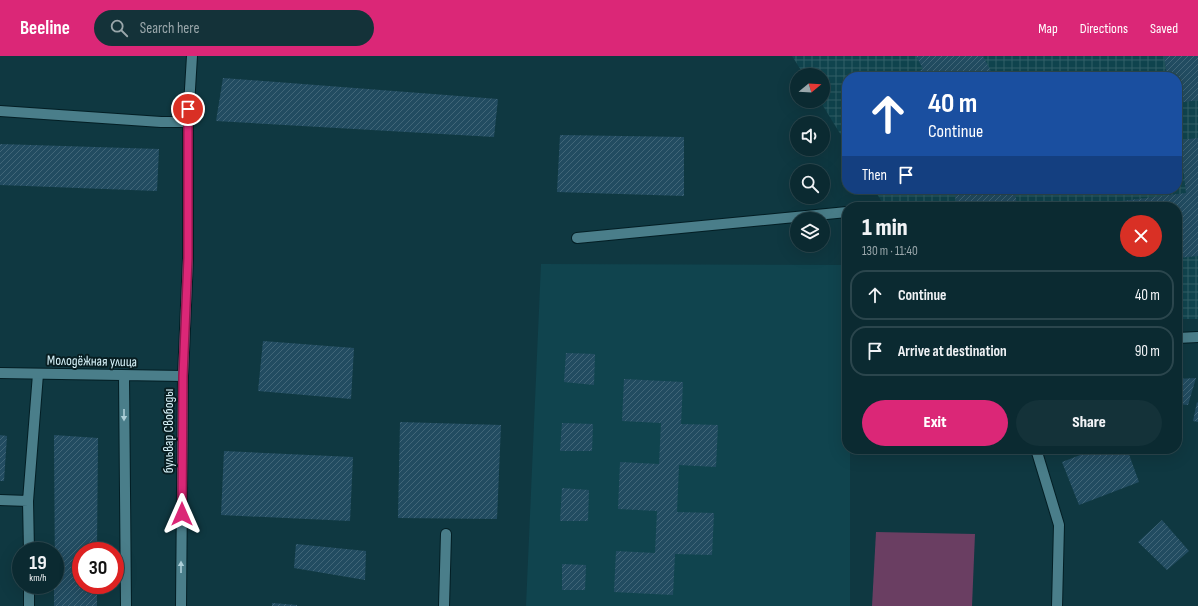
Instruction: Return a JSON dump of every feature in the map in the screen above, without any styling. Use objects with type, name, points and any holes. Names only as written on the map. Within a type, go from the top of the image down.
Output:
[{"type":"street","name":"бульвар Свободы","points":[[181,606],[183,376],[188,258],[188,122],[192,56]]},
{"type":"street","points":[[0,112],[161,122],[188,122]]},
{"type":"street","points":[[577,238],[842,212]]},
{"type":"street","points":[[1182,338],[1198,337]]},
{"type":"street","name":"Молодёжная улица","points":[[0,373],[183,376]]},
{"type":"street","points":[[28,542],[28,501],[38,374]]},
{"type":"street","points":[[124,376],[126,606]]},
{"type":"street","points":[[1037,454],[1059,526],[1057,606]]},
{"type":"street","points":[[0,500],[28,501]]},
{"type":"street","points":[[444,606],[446,534]]},
{"type":"street","points":[[29,594],[29,606]]},
{"type":"shaded area","points":[[792,56],[1198,56],[1198,319],[1182,319],[1182,202],[882,202],[877,194],[1182,194],[1182,72],[842,72],[842,137],[824,108],[830,108],[830,68],[800,68]]},
{"type":"shaded area","points":[[541,264],[842,265],[842,454],[850,454],[850,606],[526,606]]},
{"type":"shaded area","points":[[876,532],[975,534],[972,606],[872,606]]},
{"type":"building","points":[[916,56],[983,56],[991,72],[917,72],[923,69]]},
{"type":"building","points":[[1164,56],[1198,56],[1198,100],[1182,102],[1182,72],[1166,72]]},
{"type":"building","points":[[223,78],[498,99],[494,137],[216,121]]},
{"type":"building","points":[[560,135],[684,137],[684,196],[557,192]]},
{"type":"building","points":[[1198,138],[1198,256],[1182,258],[1182,202],[1114,202],[1186,193],[1182,158],[1182,140]]},
{"type":"building","points":[[0,144],[159,149],[157,191],[0,185]]},
{"type":"building","points":[[955,194],[1016,194],[1016,202],[956,202]]},
{"type":"building","points":[[263,341],[354,348],[351,399],[258,391]]},
{"type":"building","points":[[566,353],[595,354],[594,385],[564,382]]},
{"type":"building","points":[[1196,378],[1188,405],[1182,404],[1182,379]]},
{"type":"building","points":[[624,379],[683,382],[681,424],[718,425],[716,467],[679,465],[677,512],[714,513],[712,555],[675,554],[673,595],[614,592],[616,551],[655,553],[657,511],[618,509],[620,462],[659,464],[661,423],[622,421]]},
{"type":"building","points":[[1197,402],[1198,403],[1198,422],[1193,421]]},
{"type":"building","points":[[400,422],[501,425],[497,519],[398,518]]},
{"type":"building","points":[[562,423],[593,424],[592,451],[560,451]]},
{"type":"building","points":[[0,435],[7,436],[4,481],[0,481]]},
{"type":"building","points":[[54,435],[98,438],[97,542],[72,542],[72,594],[97,594],[97,606],[54,606],[54,594],[64,594],[64,542],[55,542]]},
{"type":"building","points":[[224,451],[353,457],[350,521],[221,515]]},
{"type":"building","points":[[1083,454],[1129,454],[1139,482],[1079,505],[1062,462]]},
{"type":"building","points":[[562,488],[589,490],[588,521],[560,521]]},
{"type":"building","points":[[1162,520],[1189,551],[1167,570],[1138,542]]},
{"type":"building","points":[[296,544],[366,551],[365,580],[294,568]]},
{"type":"building","points":[[562,564],[586,565],[585,590],[562,590]]},
{"type":"building","points":[[272,603],[297,605],[297,606],[272,606]]},
{"type":"route","points":[[182,514],[183,376],[188,258],[188,109]]}]
